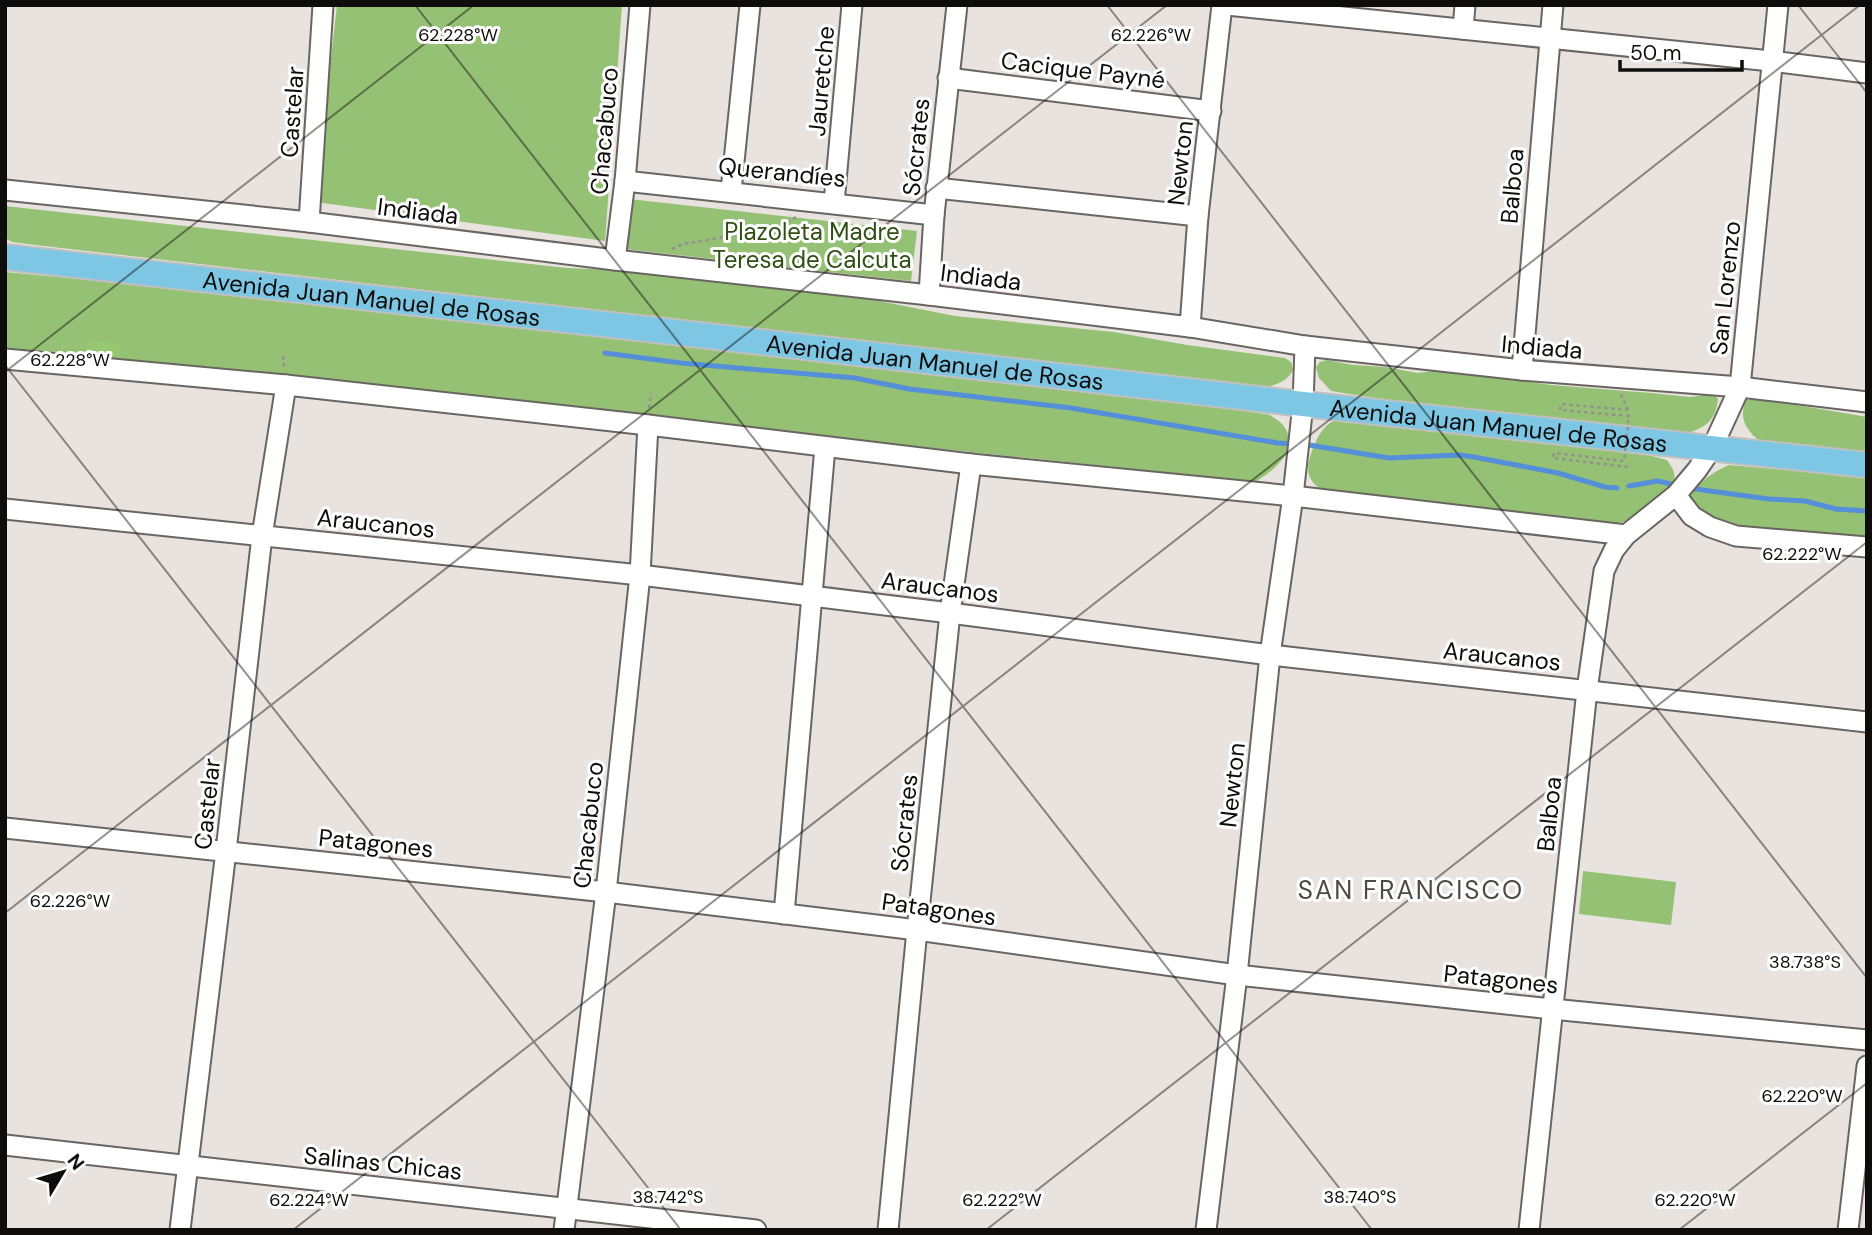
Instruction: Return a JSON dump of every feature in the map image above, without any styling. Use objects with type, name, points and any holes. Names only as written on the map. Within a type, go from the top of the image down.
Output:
[{"type":"main road","name":"Avenida Juan Manuel de Rosas","points":[[5,257],[1867,465]]},
{"type":"street","name":"Castelar","points":[[309,222],[323,5]]},
{"type":"street","name":"Chacabuco","points":[[615,260],[625,181],[640,5]]},
{"type":"street","points":[[731,191],[750,5]]},
{"type":"street","name":"Jauretche","points":[[829,202],[852,5]]},
{"type":"street","name":"Sócrates","points":[[929,295],[933,215],[957,5]]},
{"type":"street","name":"Newton","points":[[1190,327],[1198,216],[1222,5]]},
{"type":"street","points":[[1227,5],[1350,11],[1463,29],[1867,73]]},
{"type":"street","points":[[1463,29],[1465,5]]},
{"type":"street","name":"Balboa","points":[[1522,370],[1553,5]]},
{"type":"street","name":"San Lorenzo","points":[[1626,535],[1676,495],[1698,470],[1712,448],[1740,387],[1778,5]]},
{"type":"street","name":"Cacique Payné","points":[[948,78],[1211,111]]},
{"type":"street","name":"Querandíes","points":[[625,181],[933,215]]},
{"type":"street","points":[[936,188],[1198,216]]},
{"type":"street","name":"Indiada","points":[[5,190],[309,222],[929,295],[1190,327],[1305,346],[1522,370],[1740,387],[1867,402]]},
{"type":"street","name":"Newton","points":[[1206,1230],[1237,975],[1270,655],[1293,496],[1303,404],[1305,346]]},
{"type":"street","points":[[5,359],[286,385],[971,464],[1293,496],[1626,535]]},
{"type":"street","name":"Castelar","points":[[180,1230],[262,536],[286,385]]},
{"type":"street","name":"Chacabuco","points":[[564,1230],[606,892],[640,575],[648,425]]},
{"type":"street","points":[[784,914],[825,447]]},
{"type":"street","name":"Sócrates","points":[[888,1230],[950,613],[971,464]]},
{"type":"street","points":[[1676,495],[1692,516],[1710,527],[1736,536],[1867,547]]},
{"type":"street","name":"Araucanos","points":[[5,509],[640,575],[1270,655],[1867,722]]},
{"type":"street","name":"Balboa","points":[[1529,1230],[1587,690],[1604,571],[1614,550],[1626,535]]},
{"type":"street","name":"Patagones","points":[[5,828],[606,892],[917,930],[1237,975],[1867,1040]]},
{"type":"street","points":[[1847,1230],[1867,1066]]},
{"type":"street","name":"Salinas Chicas","points":[[5,1145],[756,1230]]},
{"type":"path","points":[[672,248],[778,228],[829,202]]},
{"type":"path","points":[[1628,467],[1553,458],[1554,453],[1624,461],[1629,416],[1560,410],[1561,404],[1629,410]]},
{"type":"green space","points":[[337,5],[622,5],[605,241],[315,202]]},
{"type":"green space","name":"Plazoleta Madre Teresa de Calcuta","points":[[629,199],[917,231],[911,281],[624,249]]},
{"type":"green space","points":[[5,206],[567,268],[637,271],[844,294],[955,316],[1114,332],[1285,358],[1291,362],[1293,370],[1282,381],[1266,387],[35,245],[12,242],[5,238]]},
{"type":"green space","points":[[5,272],[207,291],[1166,398],[1270,415],[1283,425],[1289,443],[1277,466],[1255,482],[5,350]]},
{"type":"green space","points":[[86,341],[120,343],[119,355],[88,359]]},
{"type":"green space","points":[[1327,360],[1418,373],[1433,371],[1479,374],[1551,385],[1690,397],[1714,394],[1718,399],[1715,413],[1708,423],[1684,434],[1431,407],[1331,391],[1319,378],[1316,367]]},
{"type":"green space","points":[[1746,400],[1767,400],[1867,417],[1867,455],[1766,446],[1754,437],[1746,426],[1743,414]]},
{"type":"green space","points":[[1334,421],[1652,456],[1667,460],[1674,472],[1674,480],[1665,494],[1649,507],[1616,524],[1320,489],[1309,476],[1309,464],[1324,428]]},
{"type":"green space","points":[[1729,465],[1867,477],[1867,540],[1769,535],[1719,523],[1701,512],[1690,497],[1707,478]]},
{"type":"green space","points":[[1583,871],[1676,882],[1671,925],[1579,914]]},
{"type":"waterway","points":[[605,353],[681,363],[855,378],[909,389],[1071,408],[1294,444]]},
{"type":"waterway","points":[[1303,444],[1389,458],[1460,455],[1558,473],[1617,488]]},
{"type":"waterway","points":[[1629,486],[1658,481],[1679,486]]},
{"type":"waterway","points":[[1688,488],[1867,511]]},
{"type":"district","name":"SAN FRANCISCO","points":[[1411,890]]}]
